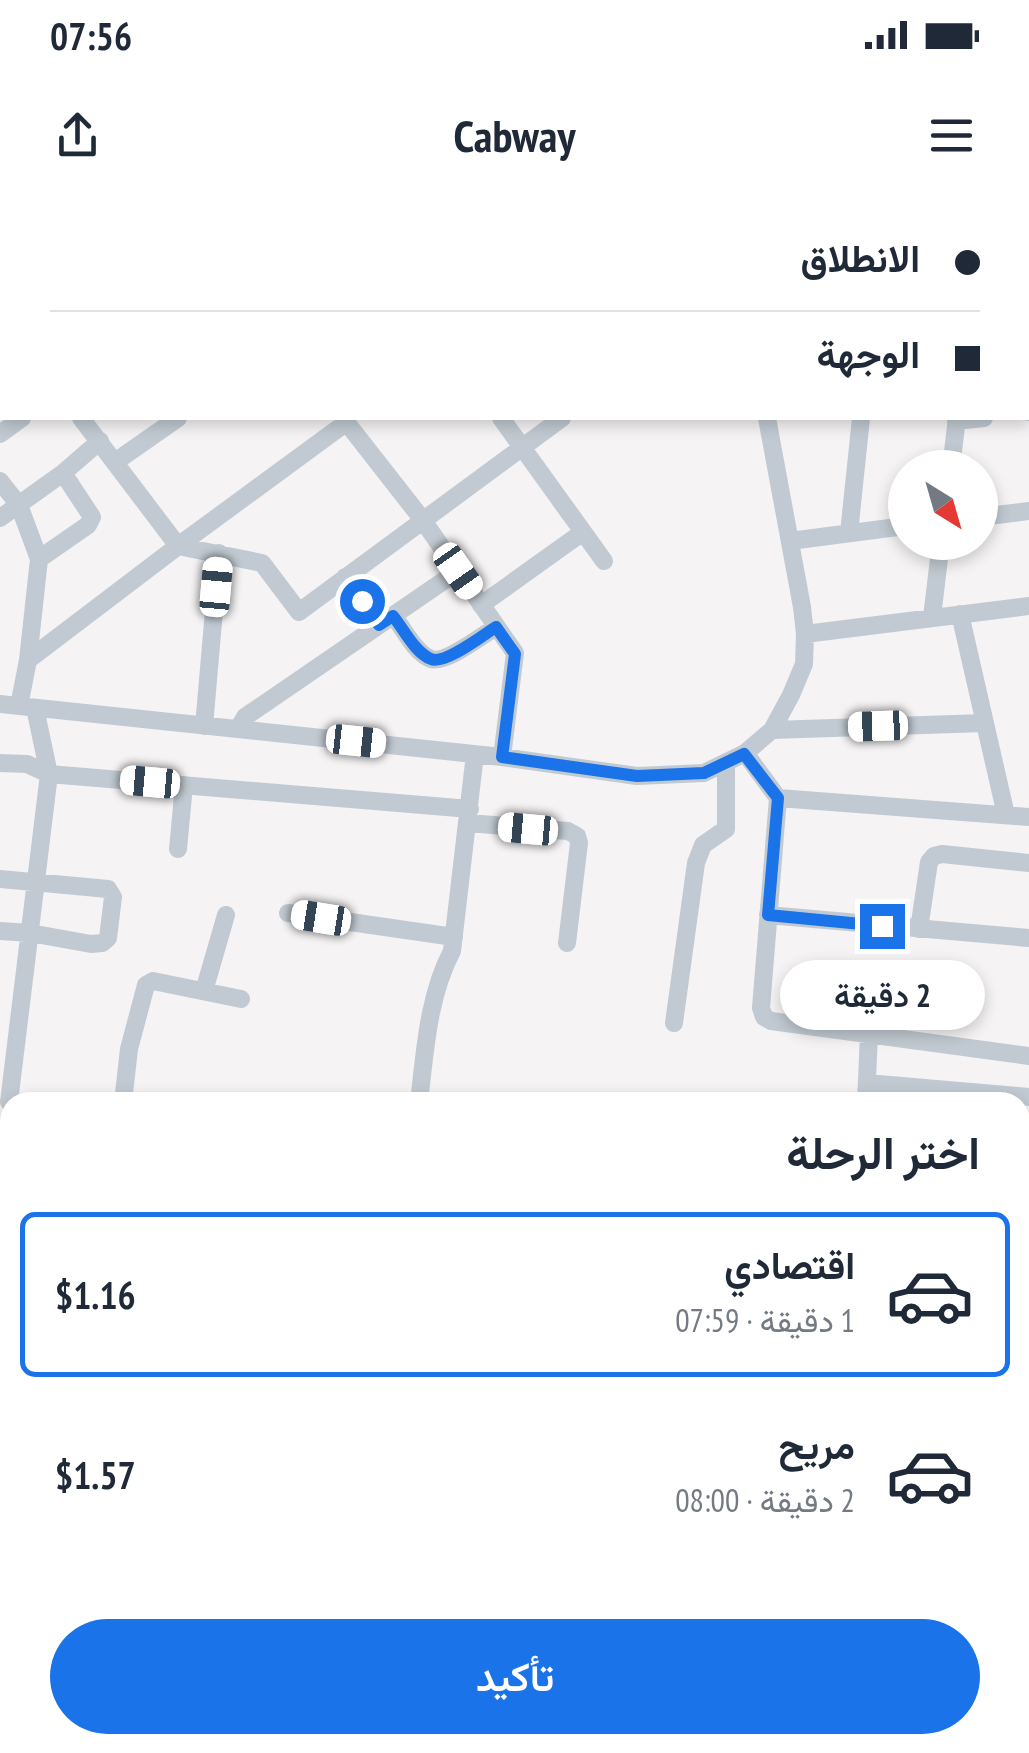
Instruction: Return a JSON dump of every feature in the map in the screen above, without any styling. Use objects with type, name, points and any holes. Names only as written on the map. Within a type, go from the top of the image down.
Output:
[{"type":"street","points":[[115,462],[175,420]]},
{"type":"street","points":[[28,660],[345,420],[422,519],[515,654],[502,757]]},
{"type":"street","points":[[501,420],[604,560]]},
{"type":"street","points":[[0,518],[63,473],[92,427],[178,546],[262,563],[299,612],[559,420]]},
{"type":"street","points":[[18,706],[502,757],[637,776],[704,773],[744,754],[772,730],[792,696],[804,664],[805,634],[768,420]]},
{"type":"street","points":[[849,534],[862,420]]},
{"type":"street","points":[[953,450],[957,420]]},
{"type":"street","points":[[39,558],[88,525],[92,517],[63,473]]},
{"type":"street","points":[[0,481],[19,505],[39,558],[28,660],[18,706],[49,774],[10,1092]]},
{"type":"street","points":[[998,515],[1029,511]]},
{"type":"street","points":[[790,542],[888,528]]},
{"type":"street","points":[[481,605],[583,532]]},
{"type":"street","points":[[204,726],[218,552]]},
{"type":"street","points":[[932,618],[939,560]]},
{"type":"street","points":[[238,729],[245,718],[458,571]]},
{"type":"street","points":[[344,577],[429,659],[439,660],[496,627]]},
{"type":"street","points":[[805,634],[1029,606]]},
{"type":"street","points":[[960,614],[1006,815]]},
{"type":"street","points":[[772,730],[985,723]]},
{"type":"street","points":[[420,1092],[434,1000],[452,951],[475,754]]},
{"type":"street","points":[[744,754],[778,798],[761,1008],[764,1016],[771,1021],[1029,1056]]},
{"type":"street","points":[[0,762],[27,764],[49,774],[469,816],[568,831],[580,843],[568,943]]},
{"type":"street","points":[[674,1023],[696,863],[703,846],[726,829],[726,762]]},
{"type":"street","points":[[178,850],[184,785]]},
{"type":"street","points":[[778,798],[1029,817]]},
{"type":"street","points":[[919,929],[929,862],[934,856],[1029,862]]},
{"type":"street","points":[[0,879],[108,889],[113,896],[108,938],[102,942],[91,944],[0,930]]},
{"type":"street","points":[[288,913],[454,938]]},
{"type":"street","points":[[204,991],[226,915]]},
{"type":"street","points":[[768,915],[1029,938]]},
{"type":"street","points":[[123,1092],[129,1049],[146,985],[154,980],[241,998]]},
{"type":"street","points":[[866,1092],[869,1034]]},
{"type":"route","points":[[362,601],[379,625],[393,616],[429,659],[439,660],[496,627],[515,654],[502,757],[637,776],[704,773],[744,754],[778,798],[768,915],[882,926]]}]
